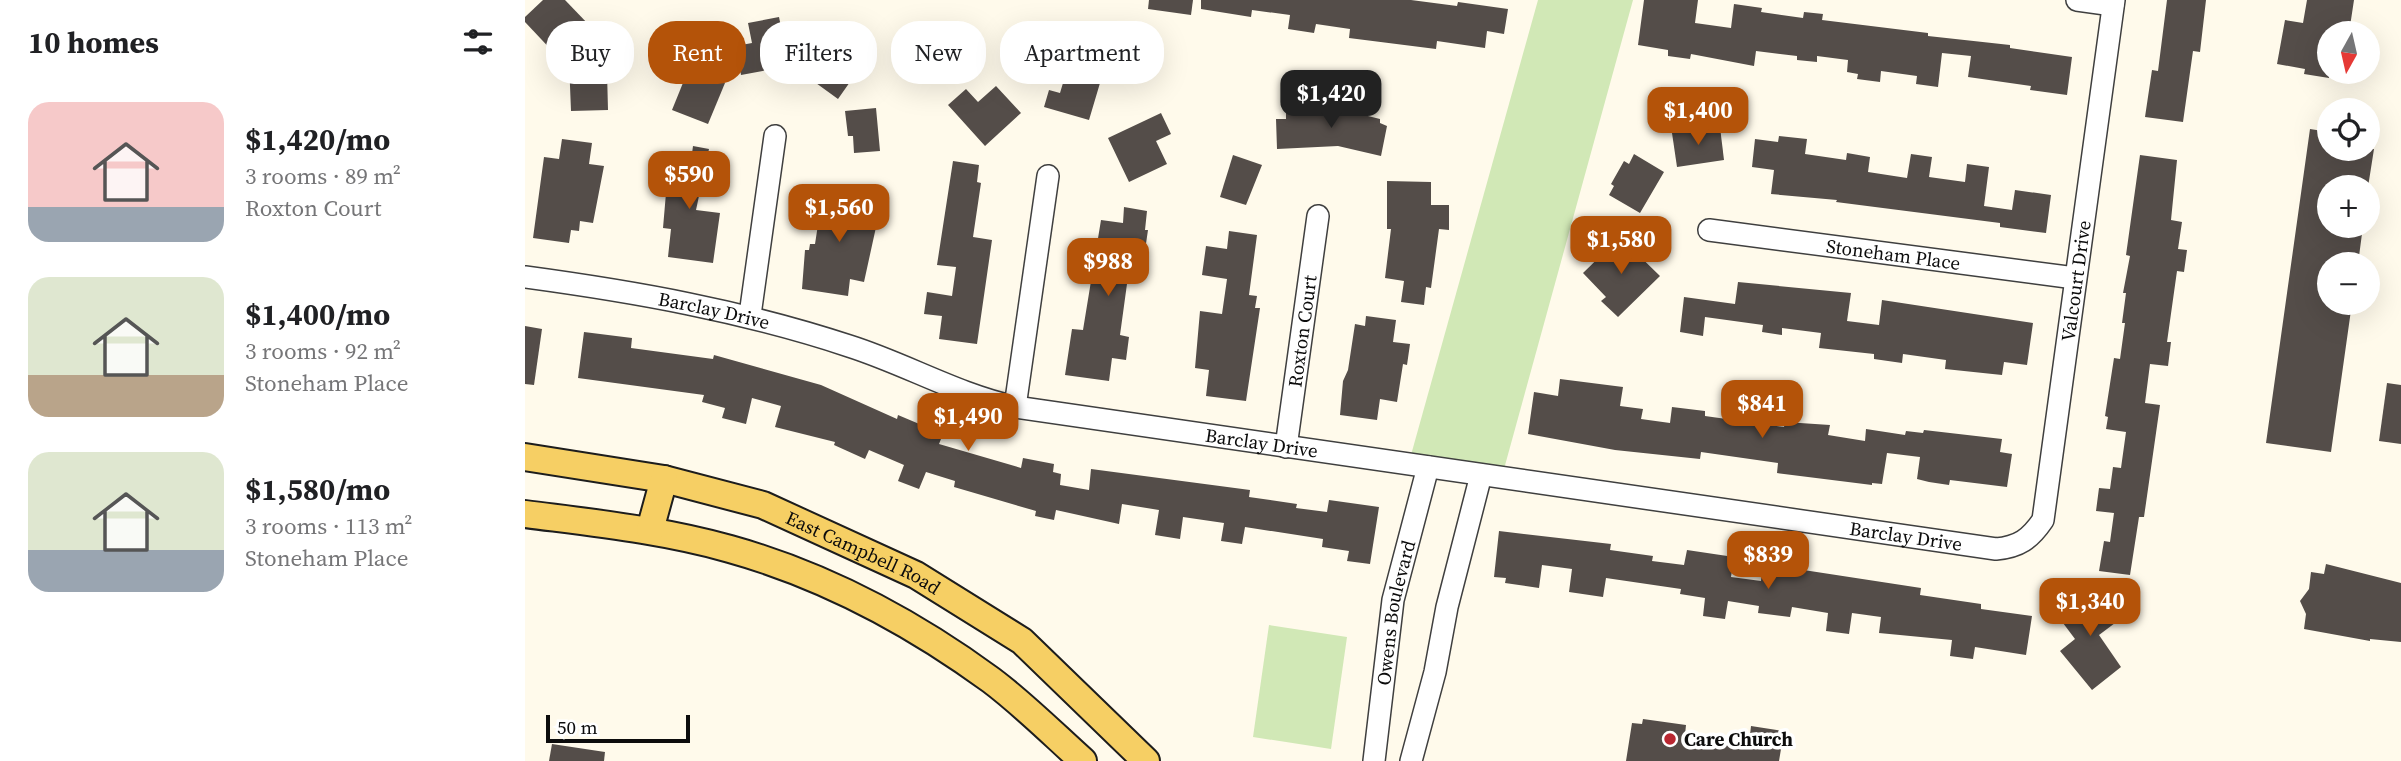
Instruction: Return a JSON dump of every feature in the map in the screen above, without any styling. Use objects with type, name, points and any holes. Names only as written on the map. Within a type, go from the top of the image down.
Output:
[{"type":"main road","name":"East Campbell Road","points":[[525,457],[664,478],[765,505],[916,575],[1022,641],[1146,761]]},
{"type":"main road","points":[[650,530],[664,478]]},
{"type":"main road","points":[[525,514],[650,530],[756,558],[806,576],[896,618],[991,681],[1083,761]]},
{"type":"street","points":[[2077,0],[2113,2]]},
{"type":"street","name":"Valcourt Drive","points":[[2013,547],[2031,538],[2043,520],[2113,2]]},
{"type":"street","points":[[750,315],[775,136]]},
{"type":"street","points":[[1015,407],[1048,176]]},
{"type":"street","name":"Roxton Court","points":[[1286,447],[1318,216]]},
{"type":"street","name":"Stoneham Place","points":[[1709,230],[2075,278]]},
{"type":"street","name":"Barclay Drive","points":[[525,277],[750,315],[853,347],[976,398],[1015,407],[1996,549],[2013,547]]},
{"type":"street","name":"Owens Boulevard","points":[[1374,761],[1393,600],[1428,467]]},
{"type":"street","points":[[1411,761],[1435,672],[1447,607],[1481,475]]},
{"type":"green space","points":[[1538,0],[1633,0],[1504,469],[1411,455]]},
{"type":"green space","points":[[1269,625],[1347,637],[1331,749],[1253,737]]},
{"type":"building","points":[[543,0],[565,0],[585,21],[546,21],[546,44],[525,22],[525,17]]},
{"type":"building","points":[[1149,0],[1193,0],[1191,15],[1148,9]]},
{"type":"building","points":[[1201,0],[1411,0],[1457,6],[1458,2],[1508,9],[1504,34],[1487,31],[1485,48],[1437,41],[1436,49],[1349,38],[1350,29],[1316,24],[1314,33],[1288,29],[1290,15],[1252,10],[1251,17],[1201,9]]},
{"type":"building","points":[[1644,0],[1698,0],[1695,23],[1731,28],[1734,4],[1762,8],[1761,12],[1803,18],[1804,12],[1823,14],[1822,20],[2010,45],[2010,48],[2072,57],[2067,95],[2030,90],[2031,86],[1968,77],[1971,56],[1942,53],[1938,87],[1916,84],[1917,76],[1881,71],[1880,82],[1857,79],[1858,74],[1847,72],[1848,60],[1817,56],[1817,62],[1797,60],[1797,56],[1756,51],[1754,66],[1691,54],[1690,59],[1668,56],[1668,50],[1638,45]]},
{"type":"building","points":[[2167,0],[2206,0],[2200,52],[2193,51],[2183,122],[2145,117],[2152,70],[2158,71]]},
{"type":"building","points":[[2307,0],[2354,0],[2351,21],[2317,21],[2317,76],[2304,74],[2305,69],[2277,64],[2285,20],[2303,23]]},
{"type":"building","points":[[779,17],[780,21],[760,21],[760,71],[746,74],[746,44],[752,43],[748,23]]},
{"type":"building","points":[[570,84],[607,84],[608,110],[571,111]]},
{"type":"building","points":[[683,84],[725,84],[708,124],[672,110]]},
{"type":"building","points":[[817,84],[849,84],[838,99]]},
{"type":"building","points":[[1063,84],[1100,84],[1089,120],[1044,107],[1049,90],[1060,93]]},
{"type":"building","points":[[996,86],[1021,113],[985,146],[948,105],[966,89],[978,102]]},
{"type":"building","points":[[876,108],[880,151],[854,153],[853,136],[848,136],[845,111]]},
{"type":"building","points":[[1336,108],[1380,119],[1380,123],[1387,126],[1381,156],[1338,146],[1277,149],[1276,119],[1286,119],[1286,110]]},
{"type":"building","points":[[1161,113],[1171,134],[1156,141],[1167,164],[1129,182],[1108,138]]},
{"type":"building","points":[[1720,127],[1724,160],[1677,167],[1672,133]]},
{"type":"building","points":[[2310,129],[2317,130],[2317,161],[2372,161],[2370,175],[2317,175],[2317,238],[2361,238],[2360,252],[2317,252],[2317,315],[2350,315],[2331,452],[2266,443]]},
{"type":"building","points":[[1779,136],[1807,139],[1805,154],[1846,160],[1847,153],[1870,157],[1868,172],[1907,178],[1911,154],[1932,157],[1929,177],[1965,182],[1967,164],[1989,167],[1984,206],[2012,210],[2015,190],[2051,195],[2046,233],[2000,227],[2000,223],[1836,202],[1837,200],[1771,194],[1774,170],[1752,167],[1755,139],[1778,142]]},
{"type":"building","points":[[562,139],[592,143],[589,164],[604,166],[593,223],[580,221],[579,231],[571,230],[569,243],[533,238],[544,157],[559,159]]},
{"type":"building","points":[[693,146],[709,149],[696,210],[720,213],[713,263],[668,257],[671,229],[663,228],[669,158],[691,161]]},
{"type":"building","points":[[1634,154],[1664,172],[1640,213],[1609,195],[1614,186],[1611,184],[1624,161],[1629,164]]},
{"type":"building","points":[[1233,155],[1262,165],[1246,205],[1220,197]]},
{"type":"building","points":[[2140,155],[2177,160],[2171,220],[2182,222],[2178,249],[2187,250],[2184,272],[2177,271],[2167,342],[2171,342],[2168,366],[2150,364],[2145,403],[2160,405],[2144,517],[2139,517],[2130,575],[2099,571],[2104,541],[2110,542],[2114,513],[2096,511],[2099,488],[2110,489],[2113,467],[2121,468],[2126,432],[2106,429],[2108,417],[2105,416],[2114,358],[2120,359],[2125,323],[2122,323],[2126,293],[2123,293],[2130,256],[2126,255]]},
{"type":"building","points":[[953,161],[979,165],[977,182],[981,183],[973,237],[992,240],[977,344],[939,339],[942,316],[924,314],[927,292],[952,296],[956,267],[937,265]]},
{"type":"building","points":[[1387,181],[1431,182],[1431,205],[1449,205],[1449,230],[1439,229],[1431,288],[1426,287],[1424,305],[1401,302],[1404,281],[1385,278],[1391,229],[1387,229]]},
{"type":"building","points":[[824,186],[864,192],[861,216],[878,218],[864,282],[850,279],[848,296],[802,289],[805,250],[809,250],[810,244],[815,244]]},
{"type":"building","points":[[1124,207],[1147,211],[1145,230],[1148,230],[1143,264],[1130,262],[1120,335],[1129,337],[1126,360],[1112,358],[1109,381],[1065,375],[1072,329],[1083,330],[1101,220],[1123,223]]},
{"type":"building","points":[[1229,231],[1257,235],[1249,295],[1257,296],[1255,308],[1260,308],[1246,401],[1206,396],[1209,370],[1195,368],[1200,311],[1222,314],[1227,279],[1202,275],[1206,246],[1227,249]]},
{"type":"building","points":[[1620,237],[1660,276],[1618,317],[1601,301],[1606,297],[1583,273]]},
{"type":"building","points":[[1738,282],[1851,293],[1847,321],[1879,325],[1882,300],[2033,323],[2027,365],[2004,362],[2002,375],[1945,369],[1946,360],[1903,354],[1902,363],[1874,359],[1874,354],[1819,348],[1821,333],[1782,328],[1782,335],[1762,332],[1763,325],[1705,317],[1703,336],[1680,332],[1684,297],[1735,304]]},
{"type":"building","points":[[1366,316],[1396,320],[1393,342],[1410,344],[1407,365],[1403,364],[1397,402],[1380,399],[1377,420],[1340,415],[1343,381],[1348,370],[1355,324],[1365,326]]},
{"type":"building","points":[[525,326],[542,329],[534,385],[525,384]]},
{"type":"building","points":[[584,332],[632,338],[631,348],[713,359],[714,355],[821,385],[897,419],[898,415],[943,434],[939,444],[1021,468],[1023,458],[1054,464],[1053,472],[1061,474],[1060,485],[1089,490],[1091,469],[1250,490],[1249,497],[1297,504],[1296,508],[1327,512],[1329,500],[1379,507],[1370,564],[1347,561],[1349,551],[1322,547],[1323,539],[1245,527],[1242,544],[1221,541],[1224,523],[1183,517],[1180,539],[1155,535],[1159,510],[1122,504],[1119,524],[1056,510],[1054,520],[1035,516],[1036,511],[954,487],[955,481],[926,472],[919,489],[898,481],[904,465],[869,450],[865,459],[834,445],[835,442],[775,427],[781,406],[752,398],[746,424],[722,418],[725,408],[702,402],[704,395],[578,378]]},
{"type":"building","points":[[1560,379],[1623,387],[1620,406],[1643,409],[1641,419],[1670,423],[1672,407],[1705,411],[1705,416],[1784,427],[1785,422],[1830,425],[1828,435],[1865,441],[1866,429],[1905,435],[1906,431],[1923,433],[1924,430],[2002,439],[2000,452],[2012,454],[2007,487],[1950,480],[1949,485],[1917,479],[1920,457],[1887,453],[1882,484],[1872,485],[1777,473],[1778,463],[1701,452],[1700,459],[1615,450],[1528,434],[1534,392],[1558,396]]},
{"type":"building","points":[[2387,383],[2401,385],[2401,444],[2379,441]]},
{"type":"building","points":[[1499,531],[1611,544],[1610,550],[1653,556],[1652,561],[1684,565],[1687,550],[1734,557],[1731,577],[1761,581],[1763,561],[1798,566],[1797,569],[1921,588],[1920,595],[1981,604],[1981,609],[2032,616],[2026,655],[1975,647],[1973,659],[1950,656],[1952,640],[1879,633],[1881,617],[1852,613],[1849,634],[1826,631],[1828,613],[1792,607],[1790,617],[1758,613],[1759,606],[1728,601],[1725,619],[1703,616],[1705,598],[1680,594],[1681,589],[1606,578],[1603,597],[1569,592],[1572,569],[1542,565],[1539,588],[1505,583],[1506,578],[1494,577]]},
{"type":"building","points":[[2326,564],[2401,583],[2401,642],[2370,641],[2304,629],[2306,614],[2300,601],[2309,589],[2311,572],[2324,574]]},
{"type":"building","points":[[2092,586],[2119,620],[2099,635],[2121,667],[2092,690],[2060,651],[2075,639],[2057,615]]},
{"type":"building","name":"Care Church","points":[[1643,719],[1686,725],[1685,735],[1743,744],[1749,744],[1751,726],[1784,731],[1779,761],[1626,761],[1632,723],[1642,724]]},
{"type":"building","points":[[552,744],[605,752],[604,761],[549,761]]},
{"type":"place","name":"Care Church","points":[[1670,739]]}]
